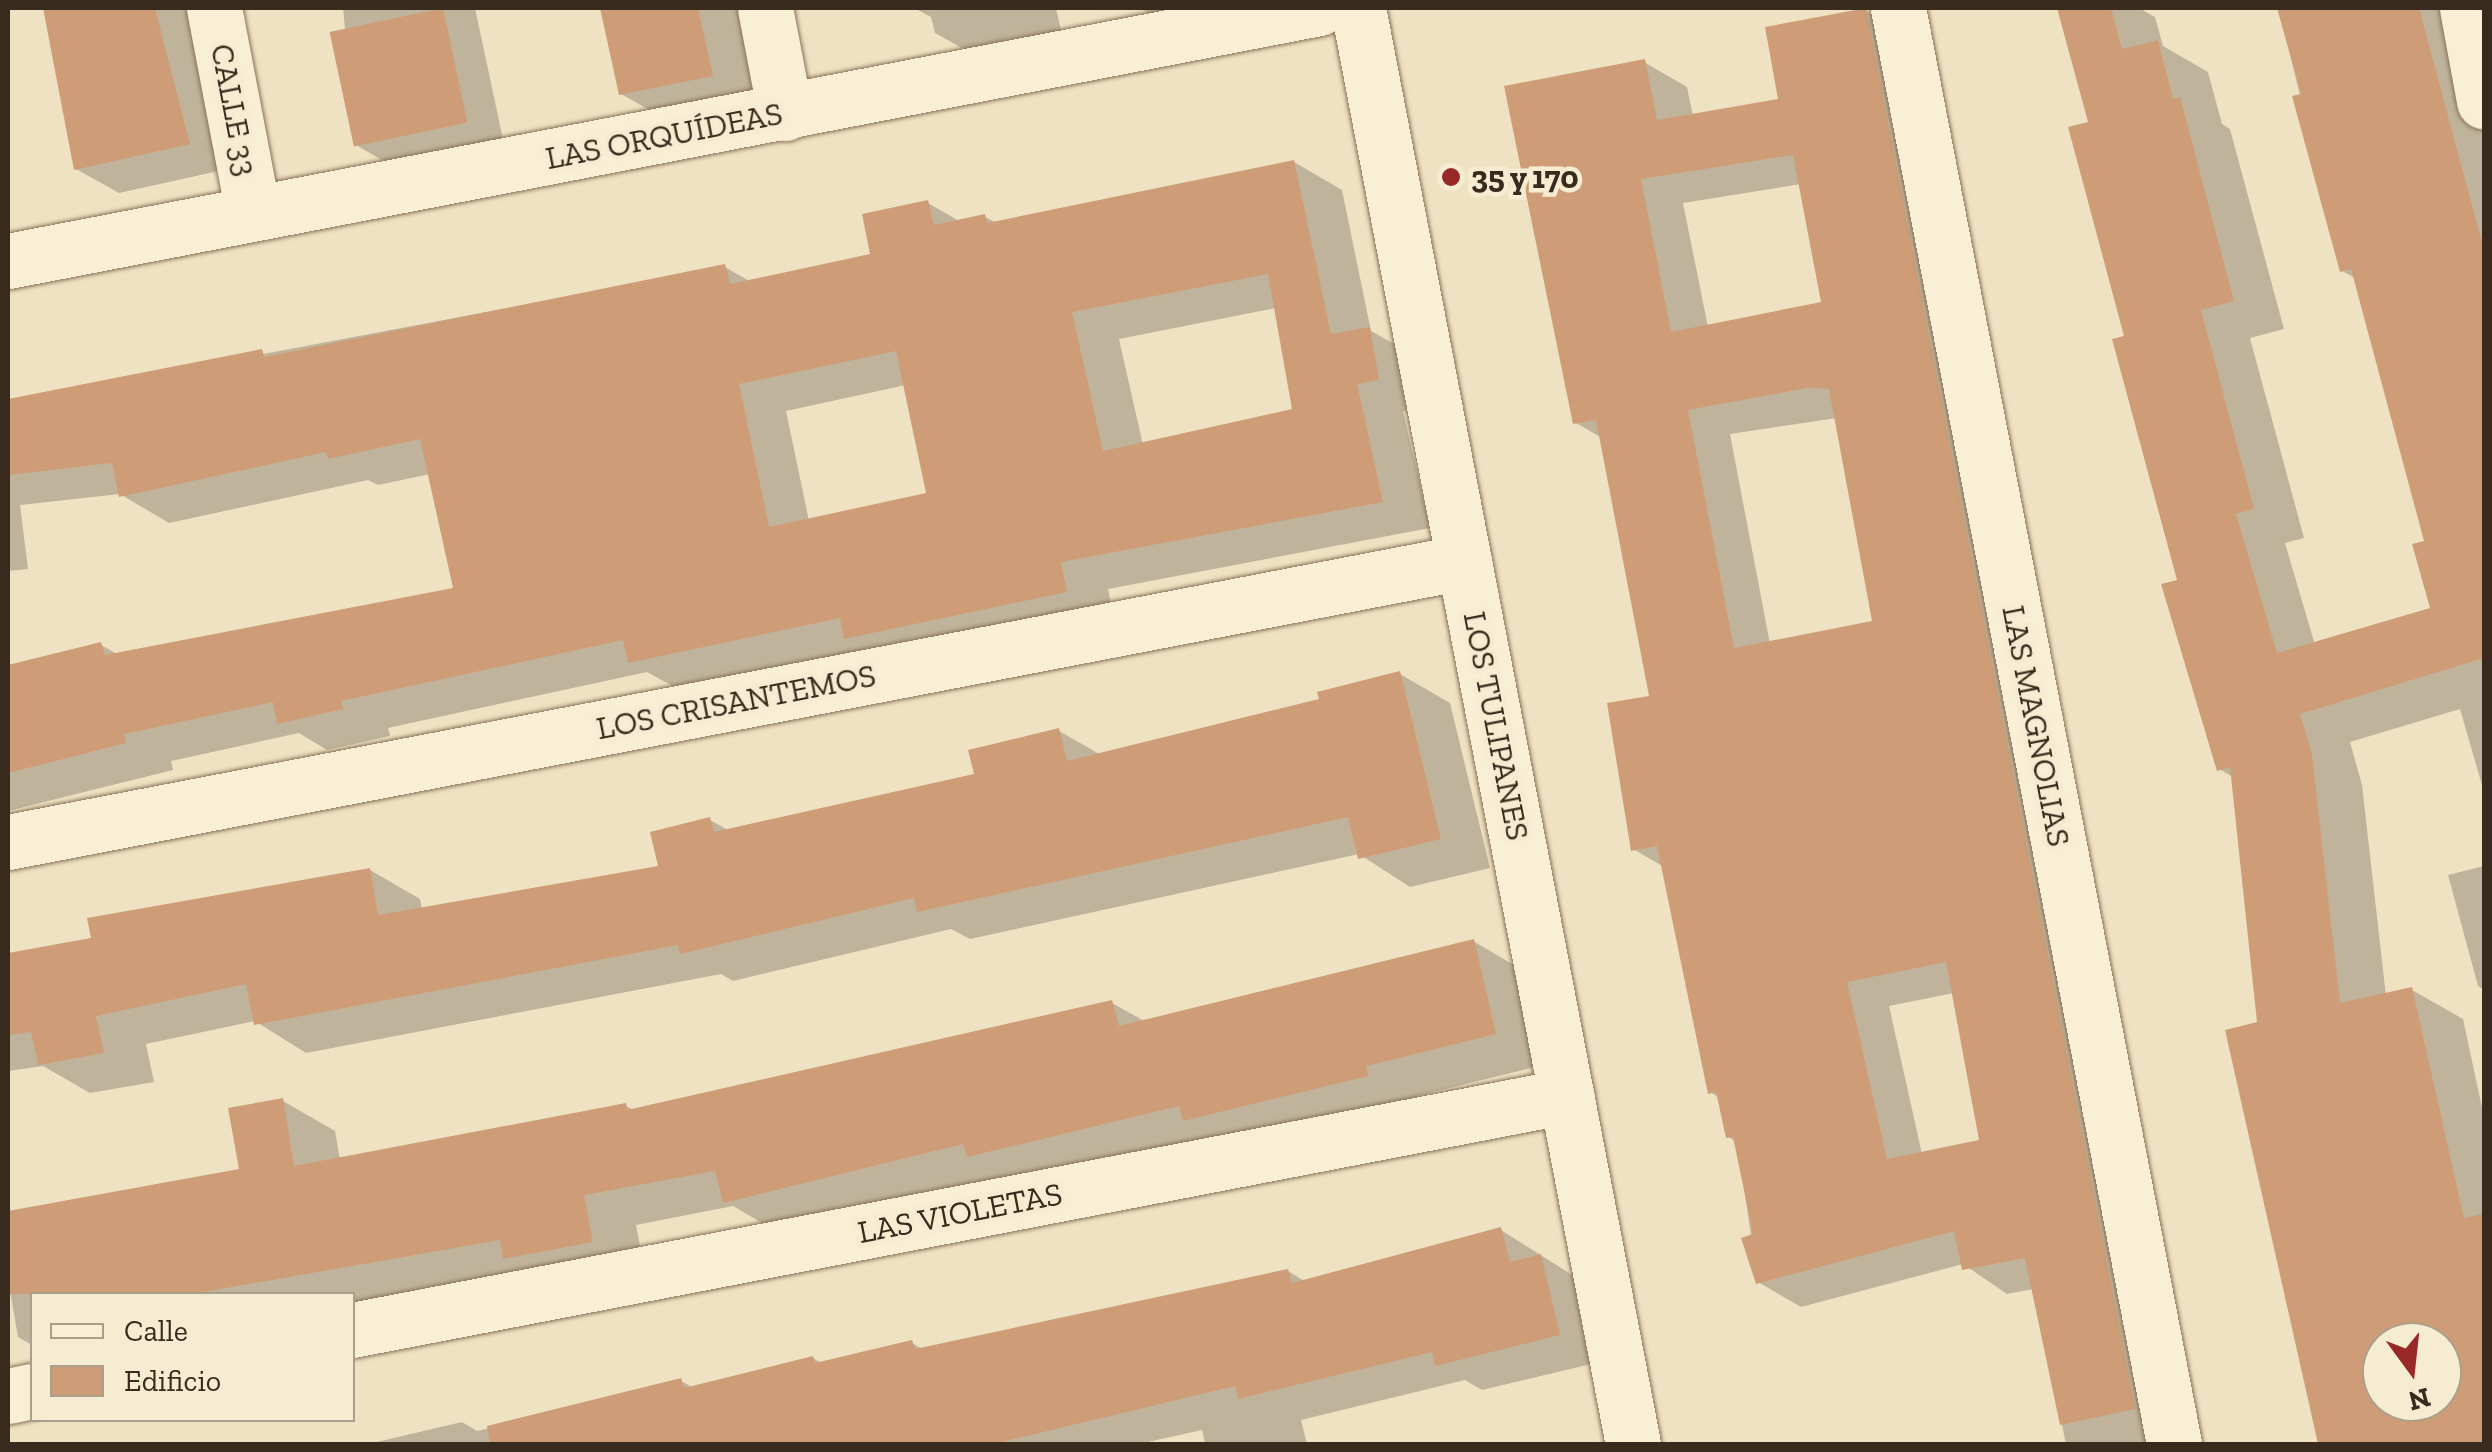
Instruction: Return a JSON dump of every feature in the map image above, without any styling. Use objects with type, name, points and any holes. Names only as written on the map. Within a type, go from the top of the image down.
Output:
[{"type":"street","name":"CALLE 33","points":[[214,8],[253,213]]},
{"type":"street","points":[[765,8],[785,113]]},
{"type":"street","name":"LAS ORQUÍDEAS","points":[[8,260],[1319,8]]},
{"type":"street","name":"LOS TULIPANES","points":[[1358,8],[1634,1444]]},
{"type":"street","name":"LAS MAGNOLIAS","points":[[1898,8],[2174,1444]]},
{"type":"street","points":[[2467,8],[2484,101]]},
{"type":"street","name":"LOS CRISANTEMOS","points":[[8,842],[1464,562]]},
{"type":"street","name":"LAS VIOLETAS","points":[[355,1329],[1567,1096]]},
{"type":"building","points":[[43,8],[155,8],[190,144],[74,170]]},
{"type":"building","points":[[443,8],[467,122],[354,147],[330,32]]},
{"type":"building","points":[[600,8],[698,8],[713,76],[619,95]]},
{"type":"building","points":[[1866,8],[2135,1409],[2060,1425],[2025,1258],[1962,1270],[1954,1231],[1756,1284],[1741,1238],[1753,1234],[1733,1137],[1726,1138],[1716,1092],[1708,1094],[1657,846],[1631,851],[1607,703],[1649,696],[1596,420],[1573,424],[1504,86],[1645,59],[1657,120],[1778,99],[1765,27]],"holes":[[[1793,155],[1821,302],[1671,332],[1641,179]],[[1807,388],[1829,389],[1872,621],[1734,648],[1688,410]],[[1946,962],[1979,1140],[1887,1159],[1847,982]]]},
{"type":"building","points":[[2057,8],[2111,8],[2122,49],[2158,40],[2173,99],[2180,97],[2234,301],[2201,310],[2254,509],[2236,514],[2277,653],[2430,608],[2412,544],[2424,541],[2351,269],[2340,272],[2292,96],[2301,94],[2277,8],[2419,8],[2484,250],[2484,658],[2300,714],[2312,754],[2340,1003],[2412,987],[2464,1218],[2484,1214],[2484,1444],[2318,1444],[2225,1030],[2257,1022],[2230,767],[2217,771],[2161,584],[2177,580],[2112,339],[2124,336],[2068,127],[2088,122]]},
{"type":"building","points":[[1294,160],[1331,334],[1370,327],[1379,380],[1357,384],[1383,502],[1061,562],[1067,592],[844,639],[840,618],[628,663],[623,640],[341,701],[343,709],[277,724],[273,702],[124,734],[126,743],[8,773],[8,665],[101,642],[105,655],[453,588],[420,439],[328,459],[326,452],[119,497],[112,463],[8,475],[8,399],[262,349],[264,357],[725,264],[730,284],[870,254],[862,214],[928,200],[934,225],[985,214],[987,223]],"holes":[[[1268,274],[1292,409],[1103,451],[1072,312]],[[896,351],[926,493],[769,527],[739,384]]]},
{"type":"building","points":[[1400,671],[1441,839],[1358,859],[1348,817],[917,912],[914,898],[680,954],[678,945],[254,1025],[246,984],[96,1016],[104,1053],[38,1065],[31,1032],[8,1035],[8,953],[91,938],[87,918],[370,868],[378,915],[658,866],[650,832],[710,817],[714,832],[974,774],[968,750],[1059,728],[1067,761],[1319,699],[1317,692]]},
{"type":"building","points":[[1474,939],[1496,1034],[1366,1066],[1368,1076],[1183,1121],[1179,1106],[967,1157],[963,1144],[723,1203],[715,1171],[584,1195],[593,1242],[503,1259],[500,1240],[203,1292],[8,1294],[8,1211],[239,1169],[228,1108],[283,1098],[294,1166],[626,1103],[627,1110],[1112,1000],[1119,1026]]},
{"type":"building","points":[[1501,1227],[1510,1262],[1541,1254],[1560,1335],[1435,1366],[1432,1352],[1238,1399],[1235,1386],[993,1444],[490,1444],[487,1426],[681,1378],[684,1388],[813,1356],[815,1363],[912,1340],[915,1349],[1288,1269],[1292,1283]]},
{"type":"place","name":"35 y 170","points":[[1451,177]]}]
